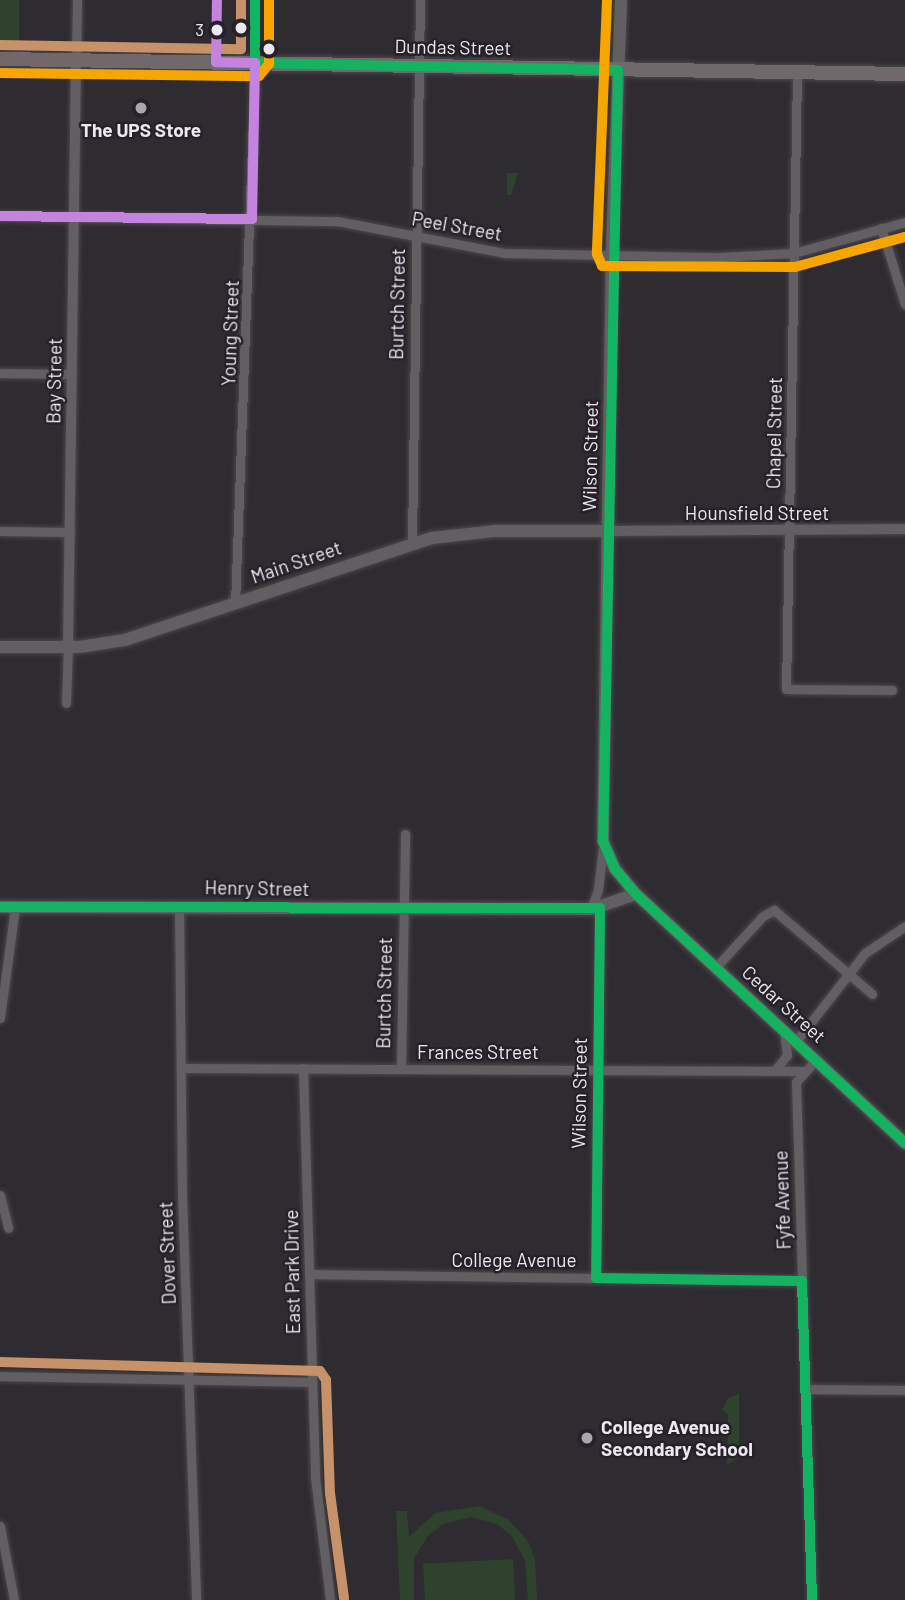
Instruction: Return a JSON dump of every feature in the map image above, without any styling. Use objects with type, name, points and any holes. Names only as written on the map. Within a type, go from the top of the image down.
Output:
[{"type":"main road","name":"Wilson Street","points":[[621,0],[611,256],[603,841],[615,869],[636,894]]},
{"type":"main road","name":"Dundas Street","points":[[0,59],[905,74]]},
{"type":"main road","name":"Main Street","points":[[0,647],[68,647],[125,640],[412,543],[494,531],[608,531]]},
{"type":"main road","name":"Henry Street","points":[[0,907],[596,909],[636,894]]},
{"type":"main road","name":"Cedar Street","points":[[636,894],[905,1143]]},
{"type":"street","points":[[76,60],[77,0]]},
{"type":"street","name":"Burtch Street","points":[[412,543],[420,0]]},
{"type":"street","name":"Bay Street","points":[[66,703],[76,60]]},
{"type":"street","name":"Young Street","points":[[235,604],[252,219],[255,63]]},
{"type":"street","name":"Chapel Street","points":[[797,73],[786,689],[891,690]]},
{"type":"street","name":"Peel Street","points":[[0,216],[355,223],[416,238],[504,253],[611,256],[794,253],[905,222]]},
{"type":"street","points":[[881,228],[905,304]]},
{"type":"street","points":[[0,373],[72,374]]},
{"type":"street","name":"Hounsfield Street","points":[[608,531],[905,529]]},
{"type":"street","points":[[0,531],[70,531]]},
{"type":"street","name":"Burtch Street","points":[[401,1069],[405,834]]},
{"type":"street","name":"Wilson Street","points":[[596,1278],[599,1069],[596,909],[603,841]]},
{"type":"street","name":"Dover Street","points":[[179,906],[188,1380],[196,1600]]},
{"type":"street","points":[[0,1018],[15,907]]},
{"type":"street","points":[[715,968],[765,914],[774,910],[872,994]]},
{"type":"street","points":[[797,1041],[880,939],[905,926]]},
{"type":"street","points":[[774,1071],[787,1055],[784,1030]]},
{"type":"street","points":[[804,1071],[817,1059]]},
{"type":"street","name":"East Park Drive","points":[[303,1068],[317,1502],[330,1600]]},
{"type":"street","name":"Frances Street","points":[[182,1069],[804,1071]]},
{"type":"street","name":"Fyfe Avenue","points":[[804,1071],[796,1082],[812,1600]]},
{"type":"street","points":[[0,1195],[8,1228]]},
{"type":"street","name":"College Avenue","points":[[309,1274],[802,1281]]},
{"type":"street","points":[[0,1376],[312,1381]]},
{"type":"street","points":[[806,1389],[905,1390]]},
{"type":"street","points":[[0,1526],[14,1600]]},
{"type":"green space","points":[[0,0],[19,0],[19,44],[0,44]]},
{"type":"green space","points":[[507,173],[518,173],[511,195],[507,195]]},
{"type":"green space","points":[[739,1394],[739,1457],[727,1465],[728,1414],[722,1410],[728,1398]]},
{"type":"green space","points":[[479,1506],[509,1520],[528,1541],[535,1560],[537,1600],[528,1600],[525,1561],[512,1536],[497,1524],[471,1517],[443,1524],[428,1536],[414,1558],[414,1600],[400,1600],[396,1511],[407,1511],[409,1537],[435,1513]]},
{"type":"green space","points":[[513,1559],[515,1600],[425,1600],[423,1564]]},
{"type":"transit line","name":"3","points":[[0,216],[252,219],[255,63],[216,62],[217,0]]},
{"type":"transit line","points":[[0,45],[241,49],[241,0]]},
{"type":"transit line","points":[[255,0],[255,63],[618,70],[603,841],[615,869],[636,894],[905,1143]]},
{"type":"transit line","points":[[0,73],[259,76],[269,64],[269,0]]},
{"type":"transit line","points":[[607,0],[597,254],[602,266],[795,267],[905,237]]},
{"type":"transit line","points":[[0,907],[600,908],[596,1278],[802,1281],[812,1600]]},
{"type":"transit line","points":[[0,1362],[320,1371],[326,1380],[330,1493],[344,1598]]},
{"type":"place","name":"3","points":[[217,30]]},
{"type":"place","name":"The UPS Store","points":[[141,108]]},
{"type":"place","name":"College Avenue Secondary School","points":[[587,1438]]}]
